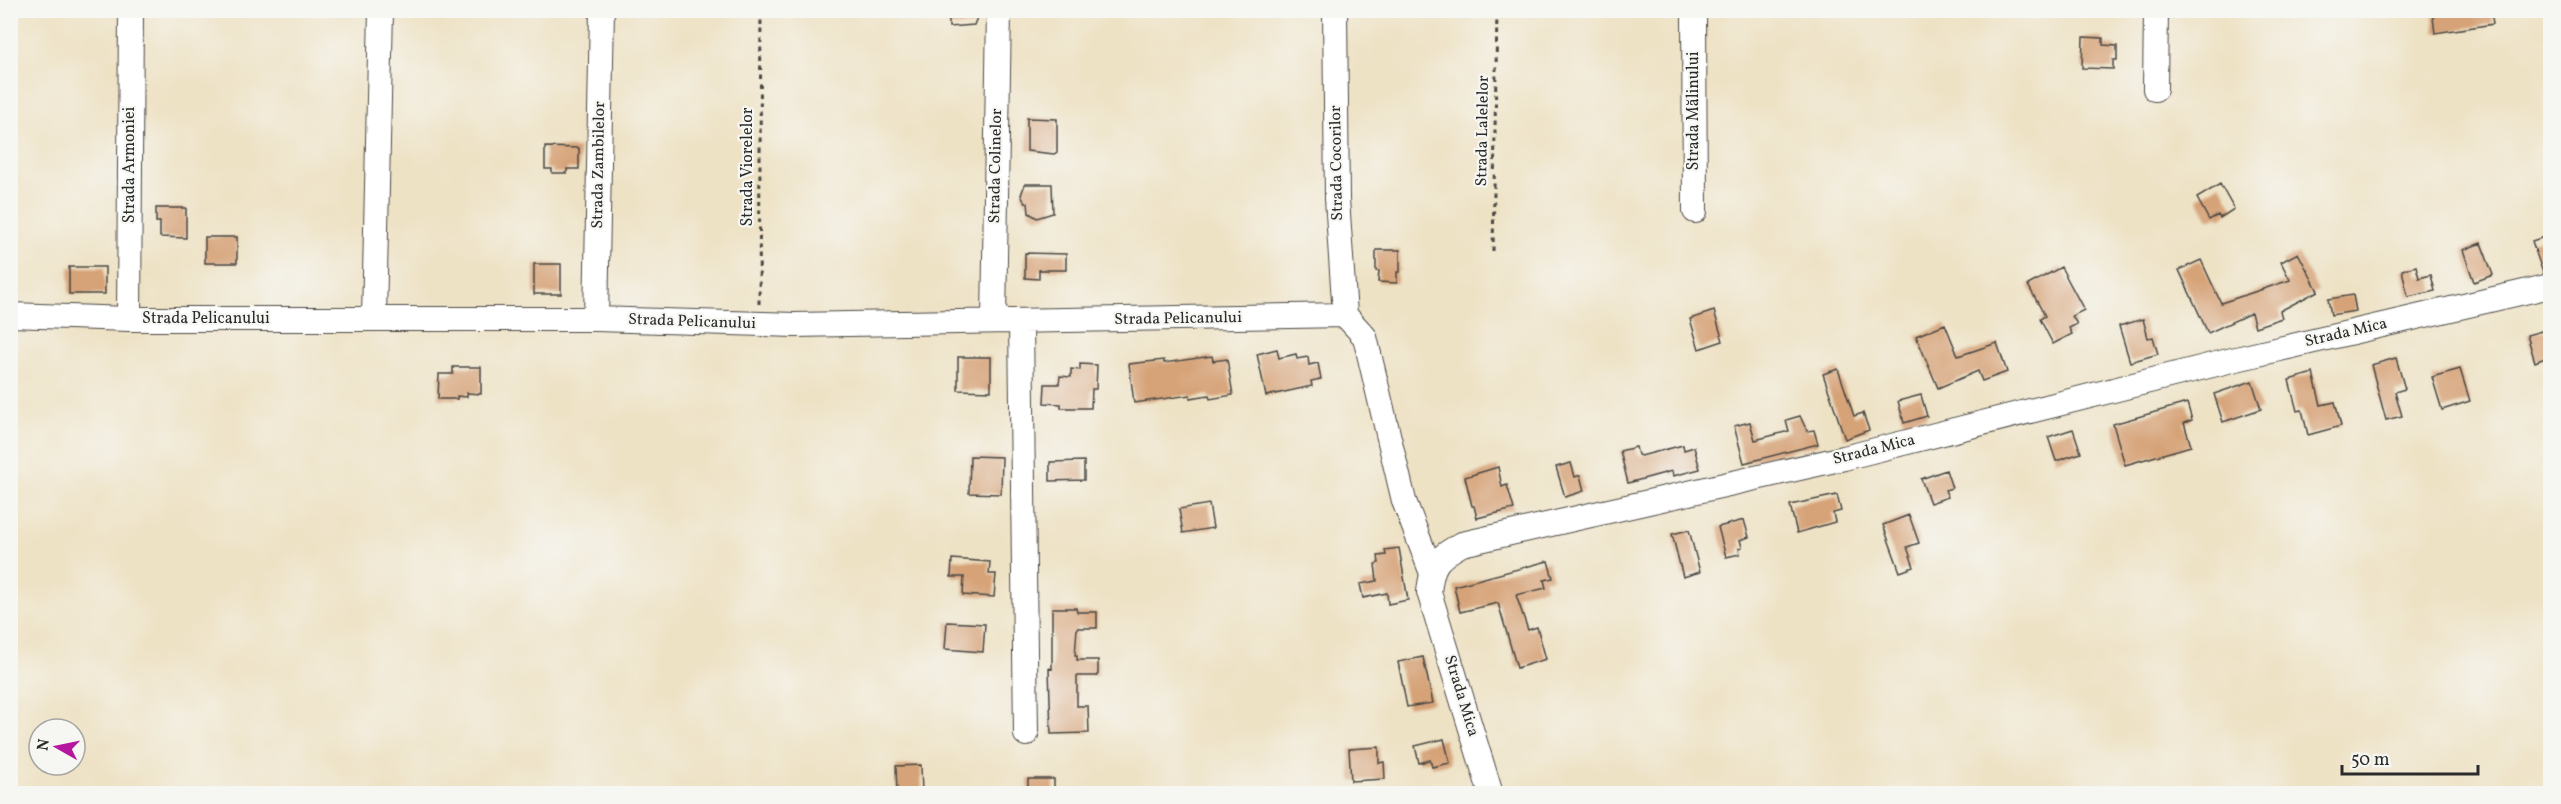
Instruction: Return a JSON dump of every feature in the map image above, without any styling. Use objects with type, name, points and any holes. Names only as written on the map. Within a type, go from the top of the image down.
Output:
[{"type":"street","name":"Strada Armoniei","points":[[129,319],[131,10]]},
{"type":"street","points":[[374,318],[381,10]]},
{"type":"street","name":"Strada Zambilelor","points":[[596,319],[602,10]]},
{"type":"street","name":"Strada Colinelor","points":[[994,321],[999,10]]},
{"type":"street","name":"Strada Cocorilor","points":[[1335,10],[1337,199],[1345,315]]},
{"type":"street","name":"Strada Mălinului","points":[[1694,10],[1695,211]]},
{"type":"street","points":[[2155,89],[2156,10]]},
{"type":"street","name":"Strada Mica","points":[[1491,794],[1429,592],[1431,571],[1442,556],[1462,544],[1844,458],[2232,360],[2550,286]]},
{"type":"street","name":"Strada Pelicanului","points":[[10,315],[129,319],[596,319],[759,324],[1021,322],[1345,315]]},
{"type":"street","points":[[1345,315],[1365,337],[1404,501],[1431,571]]},
{"type":"street","points":[[1021,322],[1026,734]]},
{"type":"path","name":"Strada Viorelelor","points":[[759,324],[761,10]]},
{"type":"path","name":"Strada Lalelelor","points":[[1493,251],[1497,10]]},
{"type":"building","points":[[949,10],[980,10],[974,25],[949,27]]},
{"type":"building","points":[[2432,10],[2491,10],[2493,24],[2435,33]]},
{"type":"building","points":[[2083,37],[2103,38],[2103,45],[2117,46],[2117,60],[2113,60],[2113,69],[2082,68]]},
{"type":"building","points":[[1027,118],[1057,119],[1057,152],[1054,154],[1027,151]]},
{"type":"building","points":[[545,147],[579,148],[579,169],[567,169],[567,173],[552,173],[552,169],[545,169]]},
{"type":"building","points":[[1025,184],[1052,184],[1053,213],[1037,218],[1029,213],[1028,203],[1025,203],[1021,195]]},
{"type":"building","points":[[2220,184],[2234,209],[2220,218],[2218,215],[2209,220],[2197,198]]},
{"type":"building","points":[[156,208],[186,208],[186,238],[160,237],[160,222],[156,222]]},
{"type":"building","points":[[2550,235],[2550,272],[2543,273],[2532,241]]},
{"type":"building","points":[[205,237],[237,237],[237,263],[205,263]]},
{"type":"building","points":[[2481,243],[2493,275],[2474,282],[2463,250]]},
{"type":"building","points":[[1376,250],[1400,250],[1400,272],[1397,272],[1397,283],[1378,282]]},
{"type":"building","points":[[1025,253],[1066,254],[1066,270],[1039,270],[1039,279],[1025,278]]},
{"type":"building","points":[[2298,253],[2318,291],[2280,311],[2282,318],[2255,327],[2251,313],[2208,333],[2179,270],[2201,260],[2221,303],[2290,280],[2281,262]]},
{"type":"building","points":[[534,264],[561,264],[561,294],[534,294]]},
{"type":"building","points":[[2416,266],[2419,278],[2431,275],[2435,291],[2408,297],[2402,270]]},
{"type":"building","points":[[69,267],[105,267],[105,294],[69,294]]},
{"type":"building","points":[[2061,267],[2084,310],[2072,316],[2077,324],[2069,328],[2072,334],[2053,344],[2040,319],[2045,316],[2028,285]]},
{"type":"building","points":[[2353,295],[2356,311],[2331,315],[2328,299]]},
{"type":"building","points":[[1714,311],[1723,341],[1699,349],[1690,319]]},
{"type":"building","points":[[2143,319],[2148,338],[2153,337],[2158,354],[2130,362],[2119,326]]},
{"type":"building","points":[[1945,324],[1958,356],[1997,343],[2007,372],[1982,381],[1978,371],[1938,388],[1916,336]]},
{"type":"building","points":[[2549,329],[2550,356],[2535,362],[2527,335]]},
{"type":"building","points":[[1277,349],[1279,358],[1296,354],[1297,359],[1308,357],[1309,365],[1318,363],[1321,379],[1311,381],[1312,386],[1266,396],[1257,354]]},
{"type":"building","points":[[1212,356],[1213,361],[1227,359],[1233,395],[1210,399],[1209,395],[1190,398],[1190,395],[1134,403],[1129,364],[1164,360],[1164,363]]},
{"type":"building","points":[[958,357],[991,357],[991,391],[958,390]]},
{"type":"building","points":[[2396,358],[2405,389],[2395,392],[2402,416],[2386,420],[2371,365]]},
{"type":"building","points":[[1080,364],[1097,365],[1096,389],[1092,389],[1091,408],[1061,408],[1061,404],[1044,403],[1045,384],[1059,384],[1060,376],[1071,377],[1071,369],[1080,370]]},
{"type":"building","points":[[453,367],[481,367],[481,394],[467,393],[467,397],[438,399],[439,374],[453,374]]},
{"type":"building","points":[[1838,369],[1854,416],[1863,413],[1869,430],[1845,439],[1823,374]]},
{"type":"building","points":[[2460,369],[2470,401],[2442,410],[2432,377]]},
{"type":"building","points":[[2313,373],[2321,405],[2335,402],[2341,426],[2308,435],[2302,410],[2297,411],[2289,380]]},
{"type":"building","points":[[2252,381],[2261,409],[2223,422],[2214,394]]},
{"type":"building","points":[[1921,395],[1927,416],[1904,423],[1898,401]]},
{"type":"building","points":[[2187,403],[2192,420],[2184,423],[2191,446],[2125,465],[2113,424]]},
{"type":"building","points":[[1800,416],[1807,431],[1814,430],[1818,444],[1744,463],[1734,426],[1750,422],[1755,440],[1789,431],[1786,420]]},
{"type":"building","points":[[2073,429],[2081,453],[2056,461],[2048,437]]},
{"type":"building","points":[[1683,445],[1684,450],[1694,447],[1700,469],[1673,476],[1672,471],[1628,483],[1620,451],[1636,447],[1638,455],[1641,456]]},
{"type":"building","points":[[970,456],[1002,457],[1001,494],[969,493]]},
{"type":"building","points":[[1084,461],[1084,480],[1050,481],[1050,462]]},
{"type":"building","points":[[1571,463],[1575,477],[1580,475],[1584,491],[1565,497],[1556,467]]},
{"type":"building","points":[[1498,467],[1502,487],[1507,485],[1514,509],[1477,518],[1465,477]]},
{"type":"building","points":[[1946,470],[1952,488],[1945,490],[1948,497],[1930,503],[1921,479]]},
{"type":"building","points":[[1837,495],[1841,511],[1833,513],[1835,522],[1797,533],[1790,505]]},
{"type":"building","points":[[1209,504],[1213,528],[1183,533],[1179,509]]},
{"type":"building","points":[[1909,515],[1919,543],[1907,547],[1914,567],[1900,572],[1883,525]]},
{"type":"building","points":[[1744,520],[1749,537],[1740,540],[1742,547],[1739,548],[1740,554],[1726,557],[1718,527]]},
{"type":"building","points":[[1689,530],[1700,572],[1683,577],[1672,534]]},
{"type":"building","points":[[1399,548],[1408,600],[1388,604],[1387,593],[1363,598],[1360,584],[1377,581],[1375,564],[1379,563],[1378,556],[1386,555],[1385,550]]},
{"type":"building","points":[[952,559],[990,562],[989,574],[996,574],[994,597],[963,595],[964,577],[951,577]]},
{"type":"building","points":[[1548,561],[1553,578],[1544,580],[1546,588],[1516,595],[1528,630],[1537,627],[1546,659],[1517,668],[1498,603],[1460,612],[1454,586]]},
{"type":"building","points":[[1052,608],[1076,608],[1077,612],[1097,612],[1097,628],[1077,628],[1075,656],[1077,660],[1098,660],[1098,676],[1077,676],[1077,706],[1088,706],[1089,733],[1051,734],[1049,668],[1052,669]]},
{"type":"building","points":[[947,622],[985,624],[983,652],[945,649]]},
{"type":"building","points":[[1423,657],[1433,703],[1407,707],[1398,662]]},
{"type":"building","points":[[1444,739],[1450,763],[1432,767],[1430,760],[1419,763],[1415,746]]},
{"type":"building","points":[[1379,747],[1379,763],[1384,762],[1385,779],[1351,781],[1349,749]]},
{"type":"building","points":[[921,765],[922,794],[897,794],[896,766]]},
{"type":"building","points":[[1028,779],[1054,779],[1054,794],[1028,794]]}]
